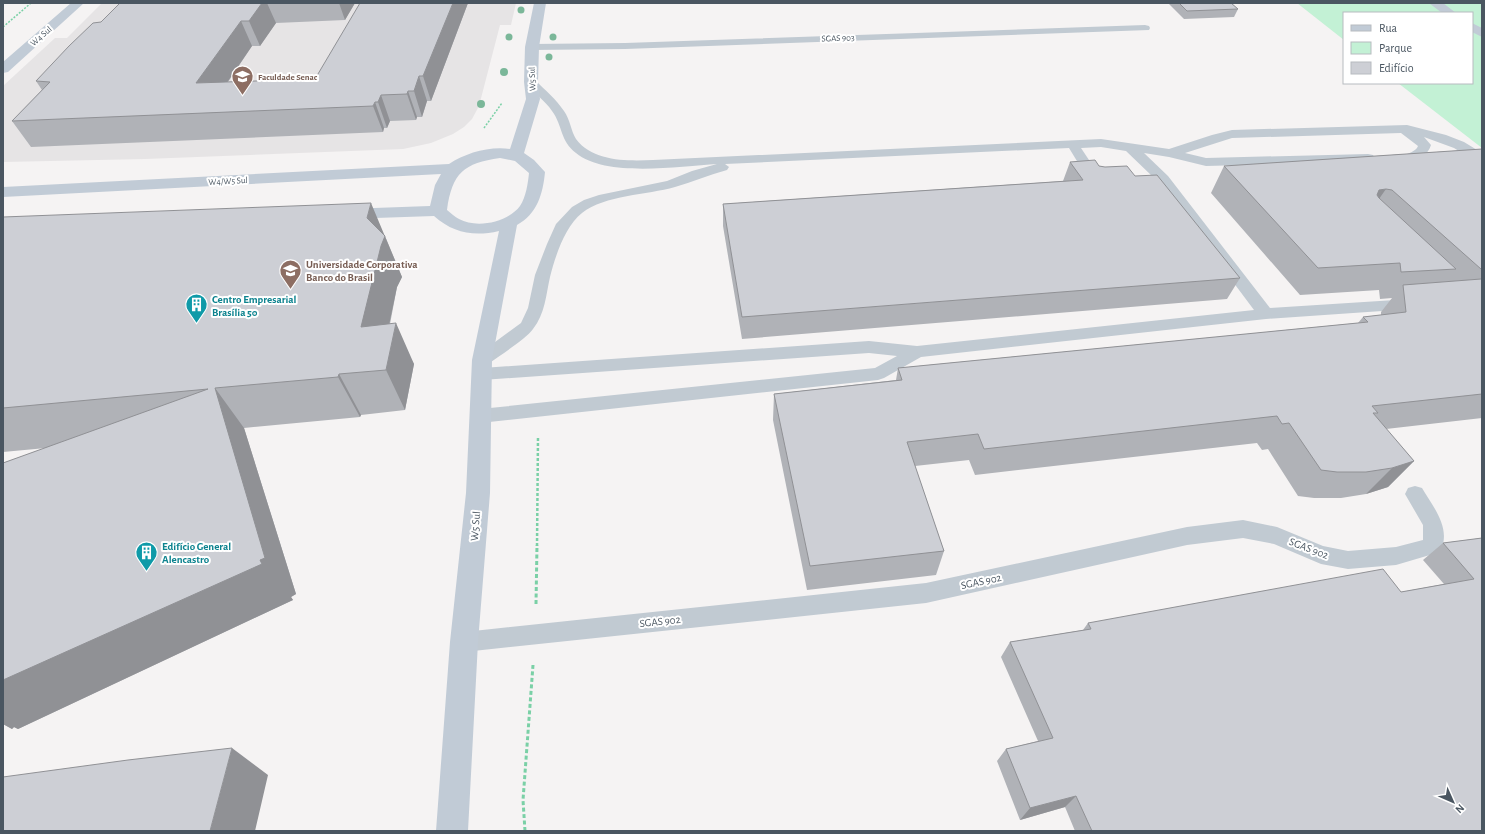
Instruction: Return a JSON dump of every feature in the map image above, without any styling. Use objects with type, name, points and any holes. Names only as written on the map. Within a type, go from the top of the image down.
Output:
[{"type":"main road","name":"W4 Sul","points":[[3,69],[78,3]]},
{"type":"main road","name":"W5 Sul","points":[[516,154],[532,100],[532,47],[540,3]]},
{"type":"main road","points":[[1435,3],[1448,12]]},
{"type":"main road","points":[[1473,28],[1482,33]]},
{"type":"main road","points":[[331,214],[438,211],[453,223],[469,228],[489,228],[509,223],[526,209],[535,188],[537,172],[528,161],[516,154],[500,153],[469,159],[452,169],[445,182],[438,211]]},
{"type":"main road","name":"W4/W5 Sul","points":[[3,192],[452,169]]},
{"type":"main road","name":"W5 Sul","points":[[452,831],[464,642],[478,493],[482,367],[509,223]]},
{"type":"lane","name":"SGAS 903","points":[[532,47],[625,46],[1145,28]]},
{"type":"lane","points":[[531,82],[555,106],[562,117],[567,135],[578,149],[605,161],[660,166],[667,172],[667,175],[663,180],[652,189]]},
{"type":"lane","points":[[1397,129],[1416,137],[1425,145],[1421,152],[1411,156]]},
{"type":"lane","points":[[1169,153],[1232,134],[1397,129],[1419,131],[1442,138],[1459,145],[1482,159]]},
{"type":"lane","points":[[648,165],[680,162],[1101,143],[1169,153],[1206,162],[1379,157]]},
{"type":"lane","points":[[1070,145],[1097,184],[1163,179]]},
{"type":"lane","points":[[482,367],[530,322],[536,308],[543,275],[563,224],[577,210],[589,203],[604,198],[652,189],[681,181],[708,170],[732,165],[1048,151],[1070,145]]},
{"type":"lane","points":[[1130,147],[1163,179],[1266,314]]},
{"type":"lane","points":[[1395,157],[1411,156],[1434,158]]},
{"type":"lane","points":[[1457,158],[1482,165]]},
{"type":"lane","points":[[482,367],[869,347],[917,352],[1266,314],[1428,302]]},
{"type":"lane","points":[[480,416],[878,374],[917,352]]},
{"type":"lane","name":"SGAS 902","points":[[464,642],[926,592],[1187,536],[1243,529],[1276,536],[1321,555],[1348,560],[1396,556],[1432,546],[1433,524],[1414,494]]},
{"type":"path","points":[[3,27],[31,3]]},
{"type":"path","points":[[478,131],[484,128],[502,104],[532,100]]},
{"type":"path","points":[[525,831],[523,800],[536,634],[538,410]]},
{"type":"shaded area","name":"Faculdade Senac","points":[[102,3],[516,3],[511,25],[500,25],[479,106],[472,119],[464,127],[453,134],[431,143],[403,149],[145,159],[3,162],[3,86],[55,38],[67,38]]},
{"type":"green space","points":[[1297,3],[1482,3],[1482,148],[1399,84],[1473,84],[1473,12],[1343,12],[1343,39]]},
{"type":"building","points":[[120,3],[262,3],[249,21],[241,21],[196,83],[315,79],[360,3],[453,3],[423,76],[419,76],[414,91],[408,91],[407,94],[381,95],[378,102],[375,102],[373,106],[12,121],[50,82],[36,81],[93,23],[101,22]]},
{"type":"building","points":[[1179,3],[1231,3],[1238,9],[1187,11]]},
{"type":"building","points":[[1482,149],[1482,270],[1392,190],[1386,189],[1379,190],[1377,195],[1379,198],[1456,269],[1401,272],[1400,263],[1318,268],[1224,166]]},
{"type":"building","points":[[1095,160],[1099,166],[1127,166],[1135,176],[1157,175],[1240,278],[742,317],[723,204],[1083,180],[1070,162]]},
{"type":"building","points":[[371,203],[367,218],[385,236],[381,246],[361,327],[396,323],[386,370],[339,374],[338,377],[215,388],[265,558],[260,560],[262,564],[3,680],[3,463],[208,389],[3,408],[3,217]]},
{"type":"building","points":[[1482,278],[1482,394],[1372,406],[1378,413],[1373,413],[1414,461],[1392,468],[1366,472],[1337,472],[1321,470],[1289,423],[1282,424],[1277,416],[984,449],[978,434],[907,442],[944,551],[810,566],[774,394],[902,380],[898,368],[1368,322],[1363,317],[1406,312],[1403,285]]},
{"type":"building","points":[[1482,538],[1482,831],[1092,831],[1076,796],[1030,808],[1006,749],[1053,738],[1010,642],[1091,629],[1088,623],[1383,569],[1401,592],[1474,579],[1443,543]]},
{"type":"building","points":[[232,748],[210,831],[3,831],[3,777]]},
{"type":"place","name":"Faculdade Senac","points":[[242,96]]},
{"type":"place","name":"Universidade Corporativa Banco do Brasil","points":[[291,290]]},
{"type":"place","name":"Centro Empresarial Brasília 50","points":[[196,324]]},
{"type":"place","name":"Edifício General Alencastro","points":[[146,572]]}]
